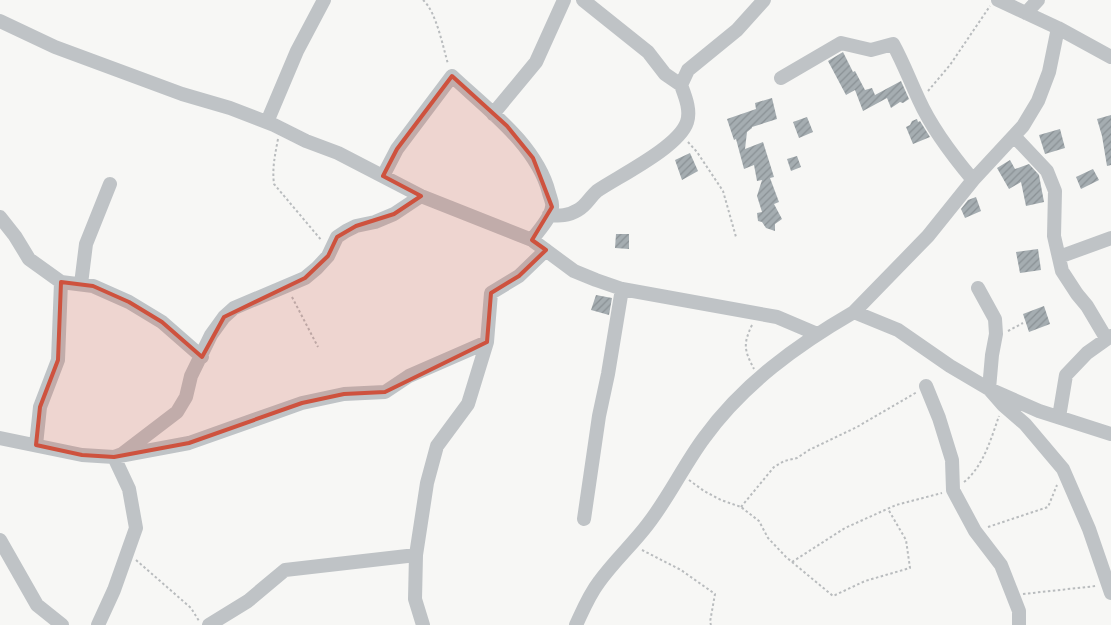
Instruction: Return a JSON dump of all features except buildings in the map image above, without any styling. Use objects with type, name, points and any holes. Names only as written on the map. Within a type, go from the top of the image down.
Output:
[{"type":"street","points":[[271,124],[297,51],[324,0]]},
{"type":"street","points":[[493,114],[536,62],[564,0]]},
{"type":"street","points":[[549,215],[564,216],[580,210],[596,192],[657,154],[679,133],[687,122],[687,104],[681,85],[665,74],[648,52],[583,0]]},
{"type":"street","points":[[681,85],[688,70],[737,30],[764,0]]},
{"type":"street","points":[[996,0],[1026,12],[1111,57]]},
{"type":"street","points":[[1026,12],[1038,0]]},
{"type":"street","points":[[0,21],[55,47],[182,94],[230,108],[338,153],[421,196],[532,240],[574,271],[622,289],[777,317],[817,334]]},
{"type":"street","points":[[576,625],[588,599],[600,580],[648,523],[704,438],[728,408],[759,379],[817,334],[854,312],[928,236],[973,180],[1023,126],[1038,101],[1049,72],[1058,28]]},
{"type":"street","points":[[781,78],[841,43],[871,50],[893,44],[905,64],[920,101],[951,154],[973,180]]},
{"type":"street","points":[[382,176],[397,149],[452,76],[507,126],[533,158],[547,185],[552,207],[549,215],[532,240]]},
{"type":"street","points":[[1014,136],[1047,170],[1055,191],[1054,236],[1062,270],[1076,294],[1087,306],[1108,337],[1066,375],[1059,417]]},
{"type":"street","points":[[80,284],[86,244],[110,184]]},
{"type":"street","points":[[114,457],[122,454],[177,412],[186,397],[192,376],[211,335],[224,317],[234,308],[305,278],[328,256],[337,237],[356,226],[375,222],[394,214],[421,196]]},
{"type":"street","points":[[0,217],[30,259],[61,282],[93,286],[129,302],[162,322],[202,357]]},
{"type":"street","points":[[1059,257],[1111,238]]},
{"type":"street","points":[[423,625],[416,599],[416,555],[427,483],[437,446],[468,404],[487,342],[491,293],[519,276],[546,250]]},
{"type":"street","points":[[36,445],[40,407],[58,360],[61,282]]},
{"type":"street","points":[[978,288],[995,319],[996,334],[989,389],[1003,405],[1025,424],[1063,468],[1089,529],[1109,589]]},
{"type":"street","points":[[584,519],[599,416],[622,289]]},
{"type":"street","points":[[854,312],[898,330],[950,366],[989,389],[1039,411],[1111,434]]},
{"type":"street","points":[[0,438],[82,456],[114,457],[189,443],[302,403],[344,394],[385,392],[409,376],[487,342]]},
{"type":"street","points":[[926,386],[939,418],[952,460],[953,490],[975,531],[1001,565],[1019,611],[1019,625]]},
{"type":"street","points":[[98,625],[114,590],[136,528],[129,489],[114,457]]},
{"type":"street","points":[[0,540],[37,605],[62,625]]},
{"type":"street","points":[[209,625],[248,601],[285,570],[416,555]]},
{"type":"path","points":[[423,0],[428,4],[452,76]]},
{"type":"path","points":[[920,101],[950,65],[996,0]]},
{"type":"path","points":[[271,124],[278,140],[272,173],[274,184],[330,250]]},
{"type":"path","points":[[679,133],[697,152],[723,191],[736,237]]},
{"type":"path","points":[[286,286],[318,347]]},
{"type":"path","points":[[757,314],[745,339],[746,355],[759,379]]},
{"type":"path","points":[[741,508],[774,467],[784,461],[797,458],[809,450],[857,427],[926,386]]},
{"type":"path","points":[[792,562],[844,528],[888,509],[953,490],[970,477],[986,450],[1003,405]]},
{"type":"path","points":[[975,531],[1048,508],[1063,468]]},
{"type":"path","points":[[682,474],[704,491],[741,508],[759,521],[768,538],[792,562],[834,596],[866,581],[910,568],[906,540],[888,509]]},
{"type":"path","points":[[631,545],[681,570],[716,594],[711,625]]},
{"type":"path","points":[[127,552],[191,608],[202,625]]},
{"type":"path","points":[[1023,594],[1109,589]]},
{"type":"highlighted area","points":[[452,76],[507,126],[533,158],[552,207],[532,240],[546,250],[519,276],[491,293],[487,342],[385,392],[344,394],[302,403],[189,443],[114,457],[82,455],[36,445],[40,407],[58,360],[61,282],[93,286],[129,302],[162,322],[202,357],[224,317],[305,278],[328,256],[337,237],[356,226],[394,214],[421,196],[383,176],[397,149]]}]
